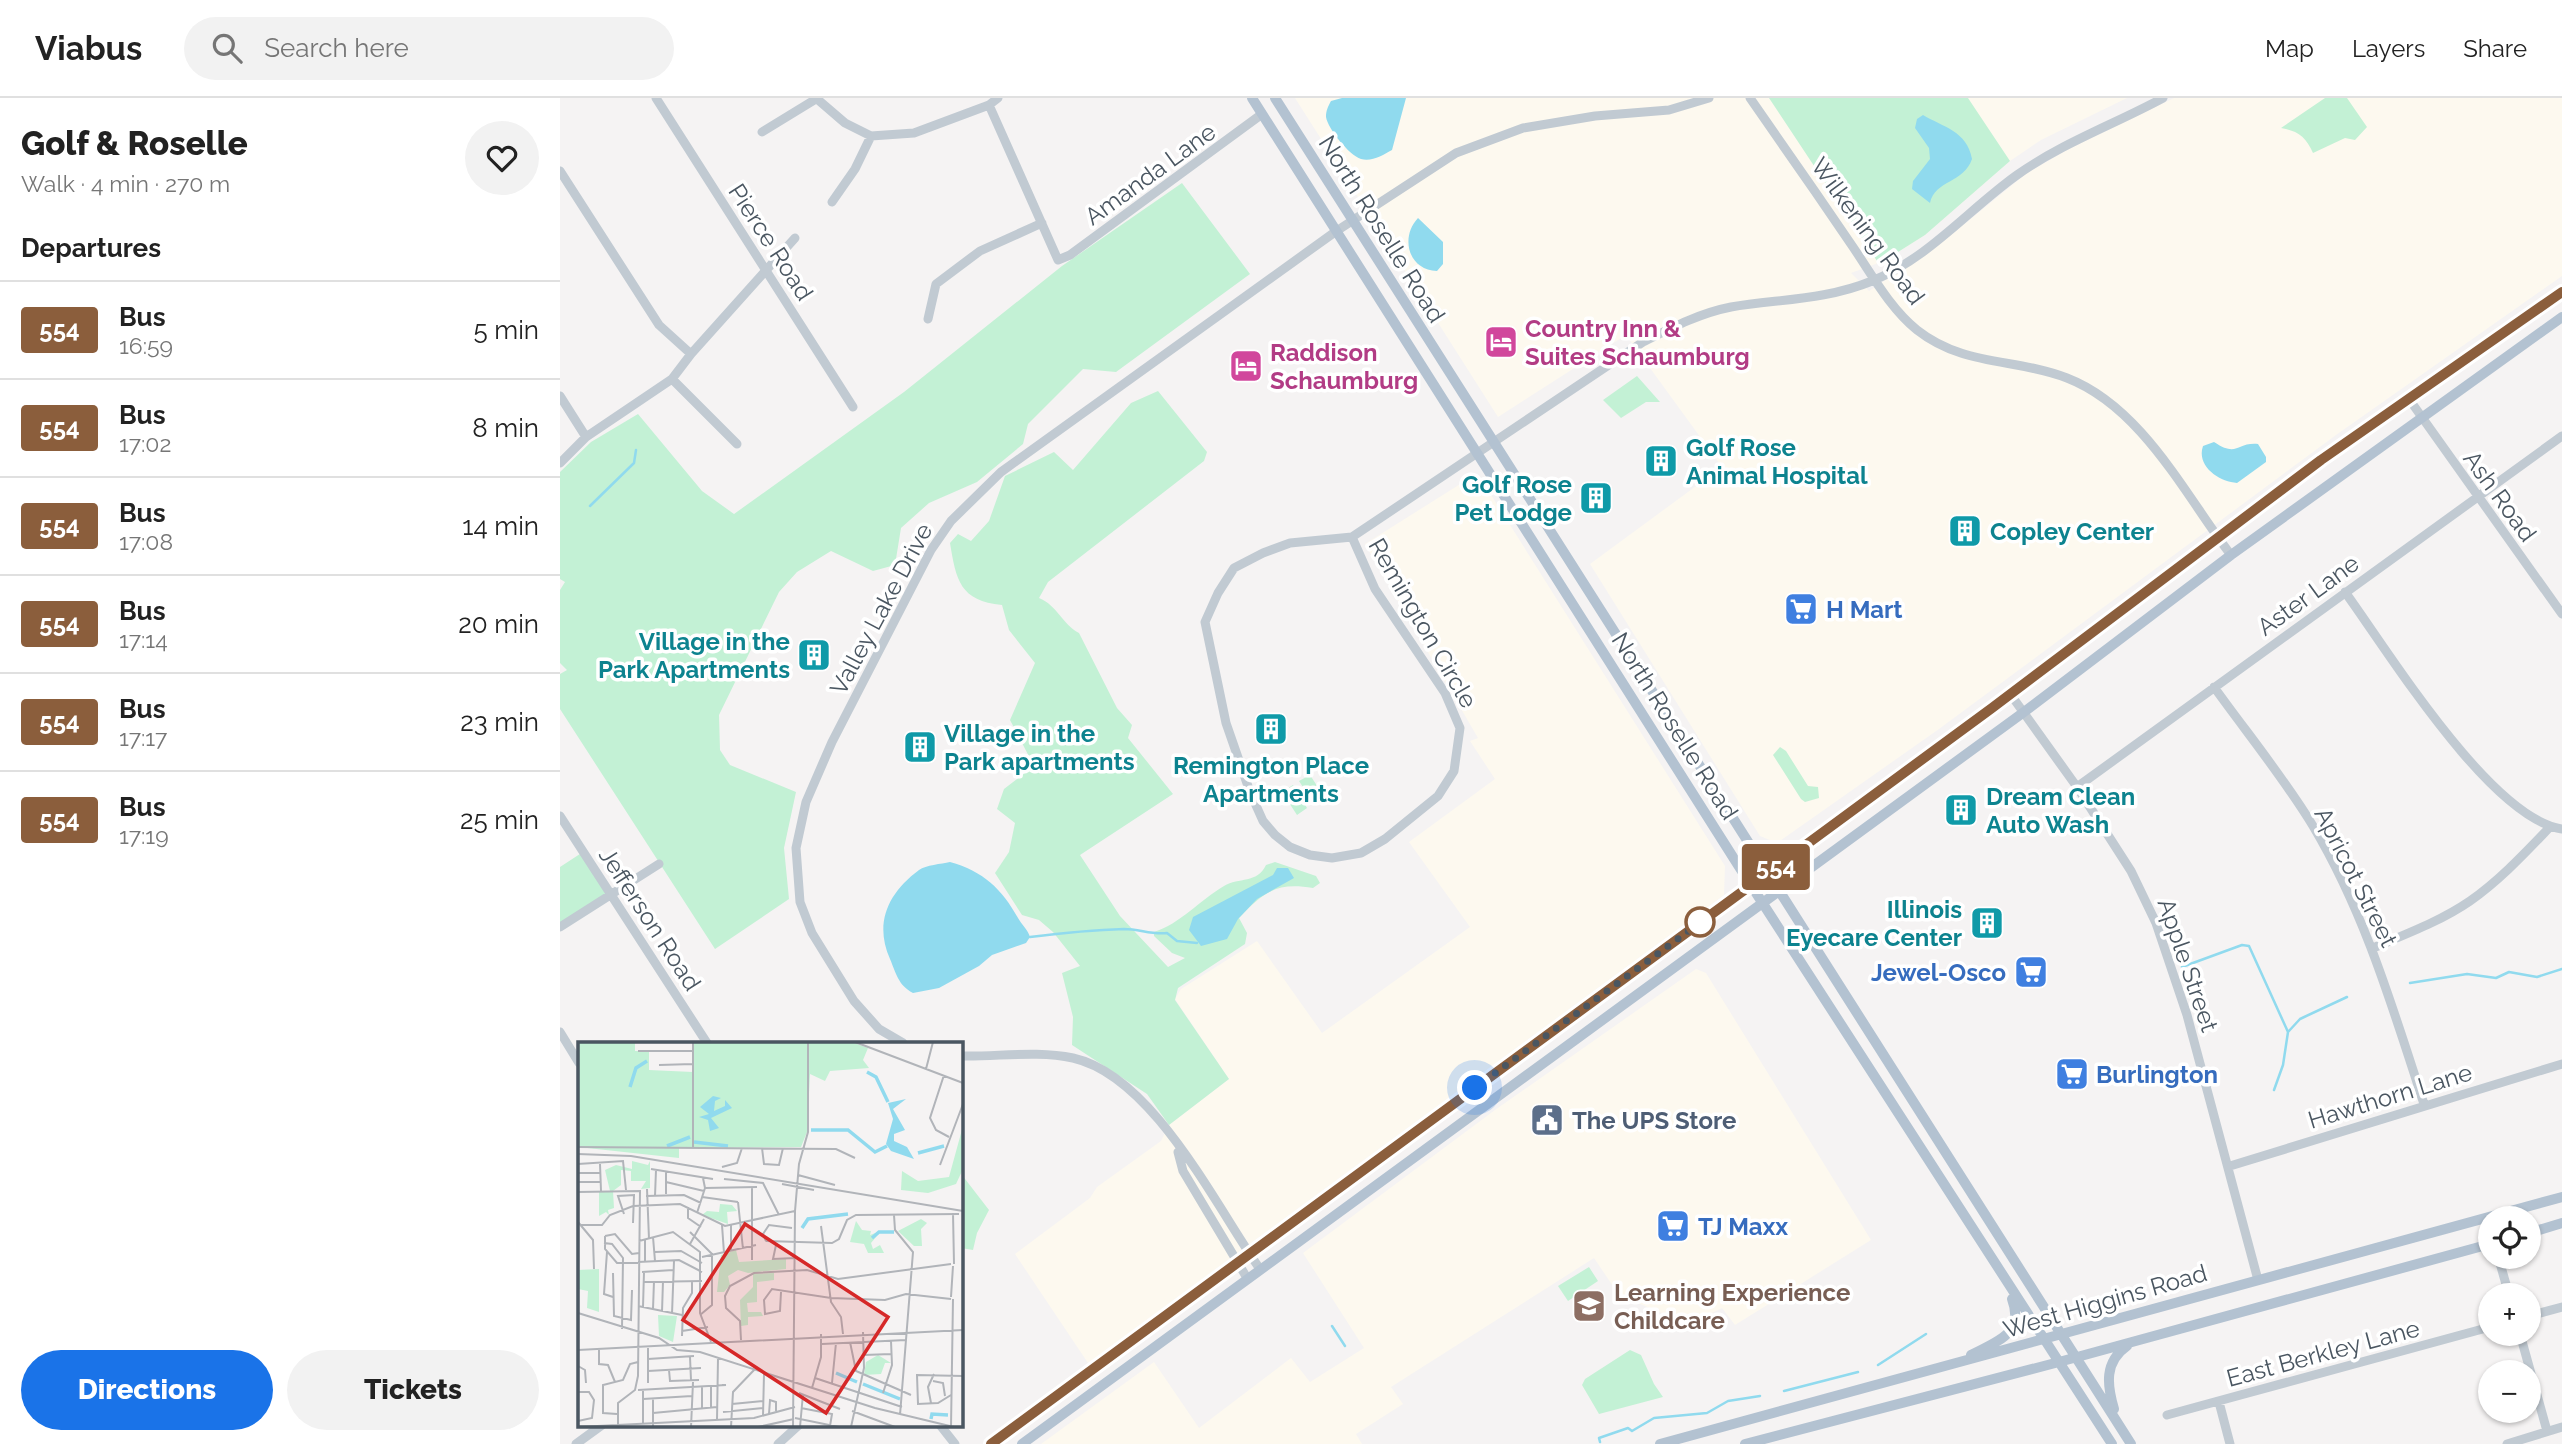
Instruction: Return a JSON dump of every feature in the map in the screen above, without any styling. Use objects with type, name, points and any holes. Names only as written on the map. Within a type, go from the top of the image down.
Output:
[{"type":"main road","name":"North Roselle Road","points":[[1252,98],[1476,455],[2112,1444]]},
{"type":"main road","name":"North Roselle Road","points":[[1275,98],[1781,889],[2131,1444]]},
{"type":"main road","points":[[991,1444],[2011,695],[2218,538],[2562,292]]},
{"type":"main road","points":[[1021,1444],[2024,712],[2231,555],[2421,416],[2562,317]]},
{"type":"main road","name":"West Higgins Road","points":[[1660,1444],[2045,1341],[2258,1279],[2562,1197]]},
{"type":"main road","points":[[2541,1229],[2562,1223]]},
{"type":"main road","name":"West Higgins Road","points":[[1745,1444],[2059,1362],[2478,1247]]},
{"type":"main road","points":[[1954,1364],[1998,1340],[2015,1325],[2018,1314],[2005,1280]]},
{"type":"main road","points":[[2118,1422],[2109,1392],[2110,1367],[2116,1353],[2136,1340]]},
{"type":"street","name":"Pierce Road","points":[[656,98],[853,407]]},
{"type":"street","points":[[762,132],[816,98],[845,123],[871,136],[914,133],[989,105],[998,98]]},
{"type":"street","name":"Valley Lake Drive","points":[[901,1042],[879,1029],[854,1001],[812,933],[800,902],[796,848],[806,802],[828,752],[931,550],[951,521],[1000,472],[1352,220],[1456,153],[1491,138],[1561,121],[1669,110],[1709,98]]},
{"type":"street","name":"Wilkening Road","points":[[1750,98],[1899,313],[1938,344],[1999,364],[2031,367],[2068,378],[2098,395],[2129,421],[2156,452],[2231,555]]},
{"type":"street","name":"Remington Circle","points":[[1352,537],[1375,589],[1445,693],[1460,728],[1454,771],[1438,796],[1385,839],[1361,853],[1332,858],[1310,855],[1290,847],[1263,821],[1226,723],[1205,622],[1217,593],[1234,568],[1290,543],[1352,537],[1643,342],[1678,324],[1715,311],[1821,297],[1876,280],[1937,242],[2015,176],[2041,159],[2163,98]]},
{"type":"street","points":[[928,319],[936,284],[979,251],[1042,223],[989,105]]},
{"type":"street","name":"Amanda Lane","points":[[1042,223],[1058,260],[1070,255],[1156,195],[1262,114]]},
{"type":"street","points":[[832,202],[855,169],[871,136]]},
{"type":"street","points":[[560,171],[659,326],[691,354]]},
{"type":"street","points":[[560,463],[586,437],[672,379],[765,269],[795,238]]},
{"type":"street","points":[[672,379],[737,444]]},
{"type":"street","points":[[560,396],[586,437]]},
{"type":"street","name":"Ash Road","points":[[2409,399],[2476,497],[2562,614]]},
{"type":"street","name":"Aster Lane","points":[[2077,787],[2562,436]]},
{"type":"street","points":[[2345,592],[2469,761],[2505,798],[2550,827],[2562,829]]},
{"type":"street","name":"Apricot Street","points":[[2214,687],[2313,825],[2373,947],[2424,1104]]},
{"type":"street","name":"Apple Street","points":[[2011,695],[2077,787],[2131,871],[2156,923],[2187,1015],[2230,1166],[2258,1279]]},
{"type":"street","name":"Jefferson Road","points":[[560,816],[706,1042]]},
{"type":"street","points":[[2373,947],[2424,927],[2470,901],[2512,866],[2550,827]]},
{"type":"street","points":[[560,928],[659,864]]},
{"type":"street","points":[[560,1032],[578,1061]]},
{"type":"street","points":[[962,1056],[1052,1056],[1093,1065],[1128,1086],[1142,1098],[1176,1143],[1260,1269]]},
{"type":"street","name":"Hawthorn Lane","points":[[2230,1166],[2424,1104],[2562,1064]]},
{"type":"street","points":[[1176,1143],[1183,1171],[1247,1278]]},
{"type":"street","points":[[2541,1313],[2562,1307]]},
{"type":"street","name":"East Berkley Lane","points":[[2167,1415],[2478,1330]]},
{"type":"street","points":[[2522,1346],[2547,1431]]},
{"type":"street","points":[[2218,1402],[2230,1444]]},
{"type":"street","points":[[576,1444],[602,1426]]},
{"type":"street","points":[[778,1444],[798,1426]]},
{"type":"street","points":[[941,1426],[955,1444]]},
{"type":"street","points":[[2507,1444],[2562,1427]]},
{"type":"shaded area","points":[[1295,98],[2127,98],[2041,140],[2010,161],[1925,235],[1884,261],[1851,273],[1869,291],[1940,244],[2027,173],[2067,150],[2174,98],[2562,98],[2562,276],[2336,435],[1939,729],[1777,843],[1760,836],[1590,564],[1722,467],[1626,335],[1498,417]]},
{"type":"shaded area","points":[[1473,476],[1481,479],[1725,866],[1724,895],[1088,1363],[1015,1254],[1090,1198],[1097,1187],[1161,1141],[1169,1125],[1229,1079],[1175,999],[1181,989],[1257,941],[1322,1033],[1470,927],[1409,842],[1495,779],[1470,741],[1478,738],[1365,544]]},
{"type":"shaded area","points":[[1696,969],[1706,973],[1871,1240],[1735,1325],[1722,1308],[1710,1314],[1664,1314],[1619,1295],[1594,1258],[1391,1387],[1403,1404],[1356,1434],[1362,1444],[1041,1444],[1154,1362],[1199,1428],[1291,1358],[1310,1382],[1364,1348],[1303,1253],[1495,1110]]},
{"type":"green space","points":[[1769,98],[1968,98],[2010,161],[1925,235],[1879,264]]},
{"type":"green space","points":[[2325,98],[2347,98],[2367,127],[2355,140],[2345,138],[2313,153],[2301,136],[2281,128]]},
{"type":"green space","points":[[1182,183],[1250,274],[1116,372],[1083,369],[1028,424],[1023,444],[977,482],[929,503],[901,528],[895,565],[873,571],[831,551],[797,572],[779,592],[719,715],[720,750],[730,765],[796,792],[784,848],[789,899],[715,949],[560,709],[560,674],[567,670],[560,663],[560,590],[565,582],[560,579],[560,472],[591,442],[638,414],[702,491],[734,514],[904,392],[1062,266]]},
{"type":"green space","points":[[1637,376],[1660,402],[1646,402],[1621,418],[1603,400]]},
{"type":"green space","points":[[1158,391],[1207,452],[1204,461],[1048,582],[1039,598],[1079,633],[1117,708],[1132,725],[1128,738],[1173,794],[1080,855],[1120,916],[1168,967],[1185,958],[1172,953],[1154,936],[1154,932],[1181,918],[1224,886],[1253,878],[1266,865],[1275,862],[1316,876],[1320,883],[1313,888],[1280,888],[1264,896],[1239,918],[1247,933],[1245,944],[1178,988],[1175,1000],[1229,1079],[1169,1125],[1147,1094],[1072,1045],[1073,1017],[1062,973],[1080,966],[1053,932],[1039,920],[1022,915],[995,873],[1009,852],[1015,823],[997,809],[1004,789],[1034,766],[1010,720],[1035,663],[1009,630],[1002,605],[977,599],[963,586],[958,578],[950,543],[958,534],[971,541],[989,521],[1005,476],[1054,452],[1073,470],[1131,403]]},
{"type":"green space","points":[[1780,747],[1786,751],[1808,786],[1818,787],[1819,798],[1805,802],[1801,799],[1773,755]]},
{"type":"green space","points":[[1310,775],[1325,798],[1314,804],[1299,781]]},
{"type":"green space","points":[[1293,785],[1307,808],[1297,815],[1282,792]]},
{"type":"green space","points":[[583,852],[610,894],[560,927],[560,867]]},
{"type":"green space","points":[[962,1175],[989,1210],[977,1233],[973,1250],[962,1248]]},
{"type":"green space","points":[[1589,1267],[1598,1281],[1568,1301],[1558,1286]]},
{"type":"green space","points":[[1630,1350],[1641,1355],[1663,1397],[1599,1414],[1582,1385],[1585,1379]]},
{"type":"water","points":[[1342,98],[1406,98],[1392,150],[1365,160],[1356,157],[1345,147],[1326,117],[1331,101]]},
{"type":"water","points":[[1923,115],[1960,136],[1972,159],[1963,173],[1933,195],[1930,203],[1912,189],[1913,181],[1930,159],[1929,148],[1915,128],[1917,119]]},
{"type":"water","points":[[1418,218],[1443,242],[1443,264],[1437,271],[1419,265],[1410,251],[1409,234]]},
{"type":"water","points":[[2214,442],[2228,449],[2258,444],[2266,462],[2237,483],[2223,480],[2211,472],[2203,460],[2203,446]]},
{"type":"water","points":[[950,862],[972,870],[990,882],[1005,898],[1030,937],[1026,943],[992,955],[979,966],[939,988],[913,993],[898,978],[885,946],[883,933],[887,910],[899,889],[919,870]]},
{"type":"water","points":[[1277,868],[1288,868],[1294,878],[1257,899],[1238,919],[1227,939],[1201,946],[1189,930],[1193,917],[1273,875]]},
{"type":"waterway","points":[[590,506],[634,463],[636,450]]},
{"type":"waterway","points":[[1030,937],[1124,929],[1167,933],[1177,941],[1197,943]]},
{"type":"waterway","points":[[2182,967],[2242,945],[2249,946],[2288,1032]]},
{"type":"waterway","points":[[2410,983],[2467,974],[2496,978],[2509,972],[2537,977],[2562,969]]},
{"type":"waterway","points":[[2288,1032],[2300,1019],[2347,997]]},
{"type":"waterway","points":[[2274,1090],[2283,1065],[2288,1032]]},
{"type":"waterway","points":[[1332,1326],[1345,1346]]},
{"type":"waterway","points":[[1878,1365],[1926,1334]]},
{"type":"waterway","points":[[1784,1391],[1858,1372]]},
{"type":"waterway","points":[[1600,1442],[1599,1438],[1628,1428],[1632,1431],[1654,1418],[1707,1413],[1728,1401],[1760,1396]]},
{"type":"bus line","name":"554","points":[[991,1444],[1992,708],[2321,460],[2562,292]]},
{"type":"place","name":"Country Inn & Suites Schaumburg","points":[[1501,342]]},
{"type":"place","name":"Raddison Schaumburg","points":[[1246,366]]},
{"type":"place","name":"Golf Rose Animal Hospital","points":[[1661,461]]},
{"type":"place","name":"Golf Rose Pet Lodge","points":[[1596,498]]},
{"type":"place","name":"Copley Center","points":[[1965,531]]},
{"type":"place","name":"H Mart","points":[[1801,609]]},
{"type":"place","name":"Village in the Park Apartments","points":[[814,655]]},
{"type":"place","name":"Remington Place Apartments","points":[[1271,729]]},
{"type":"place","name":"Village in the Park apartments","points":[[920,747]]},
{"type":"place","name":"Dream Clean Auto Wash","points":[[1961,810]]},
{"type":"place","name":"Illinois Eyecare Center","points":[[1987,923]]},
{"type":"place","name":"Jewel-Osco","points":[[2031,972]]},
{"type":"place","name":"Burlington","points":[[2072,1074]]},
{"type":"place","name":"The UPS Store","points":[[1547,1120]]},
{"type":"place","name":"TJ Maxx","points":[[1673,1226]]},
{"type":"place","name":"Learning Experience Childcare","points":[[1589,1306]]},
{"type":"route","points":[[1475,1088],[1709,916],[1700,922]]}]
